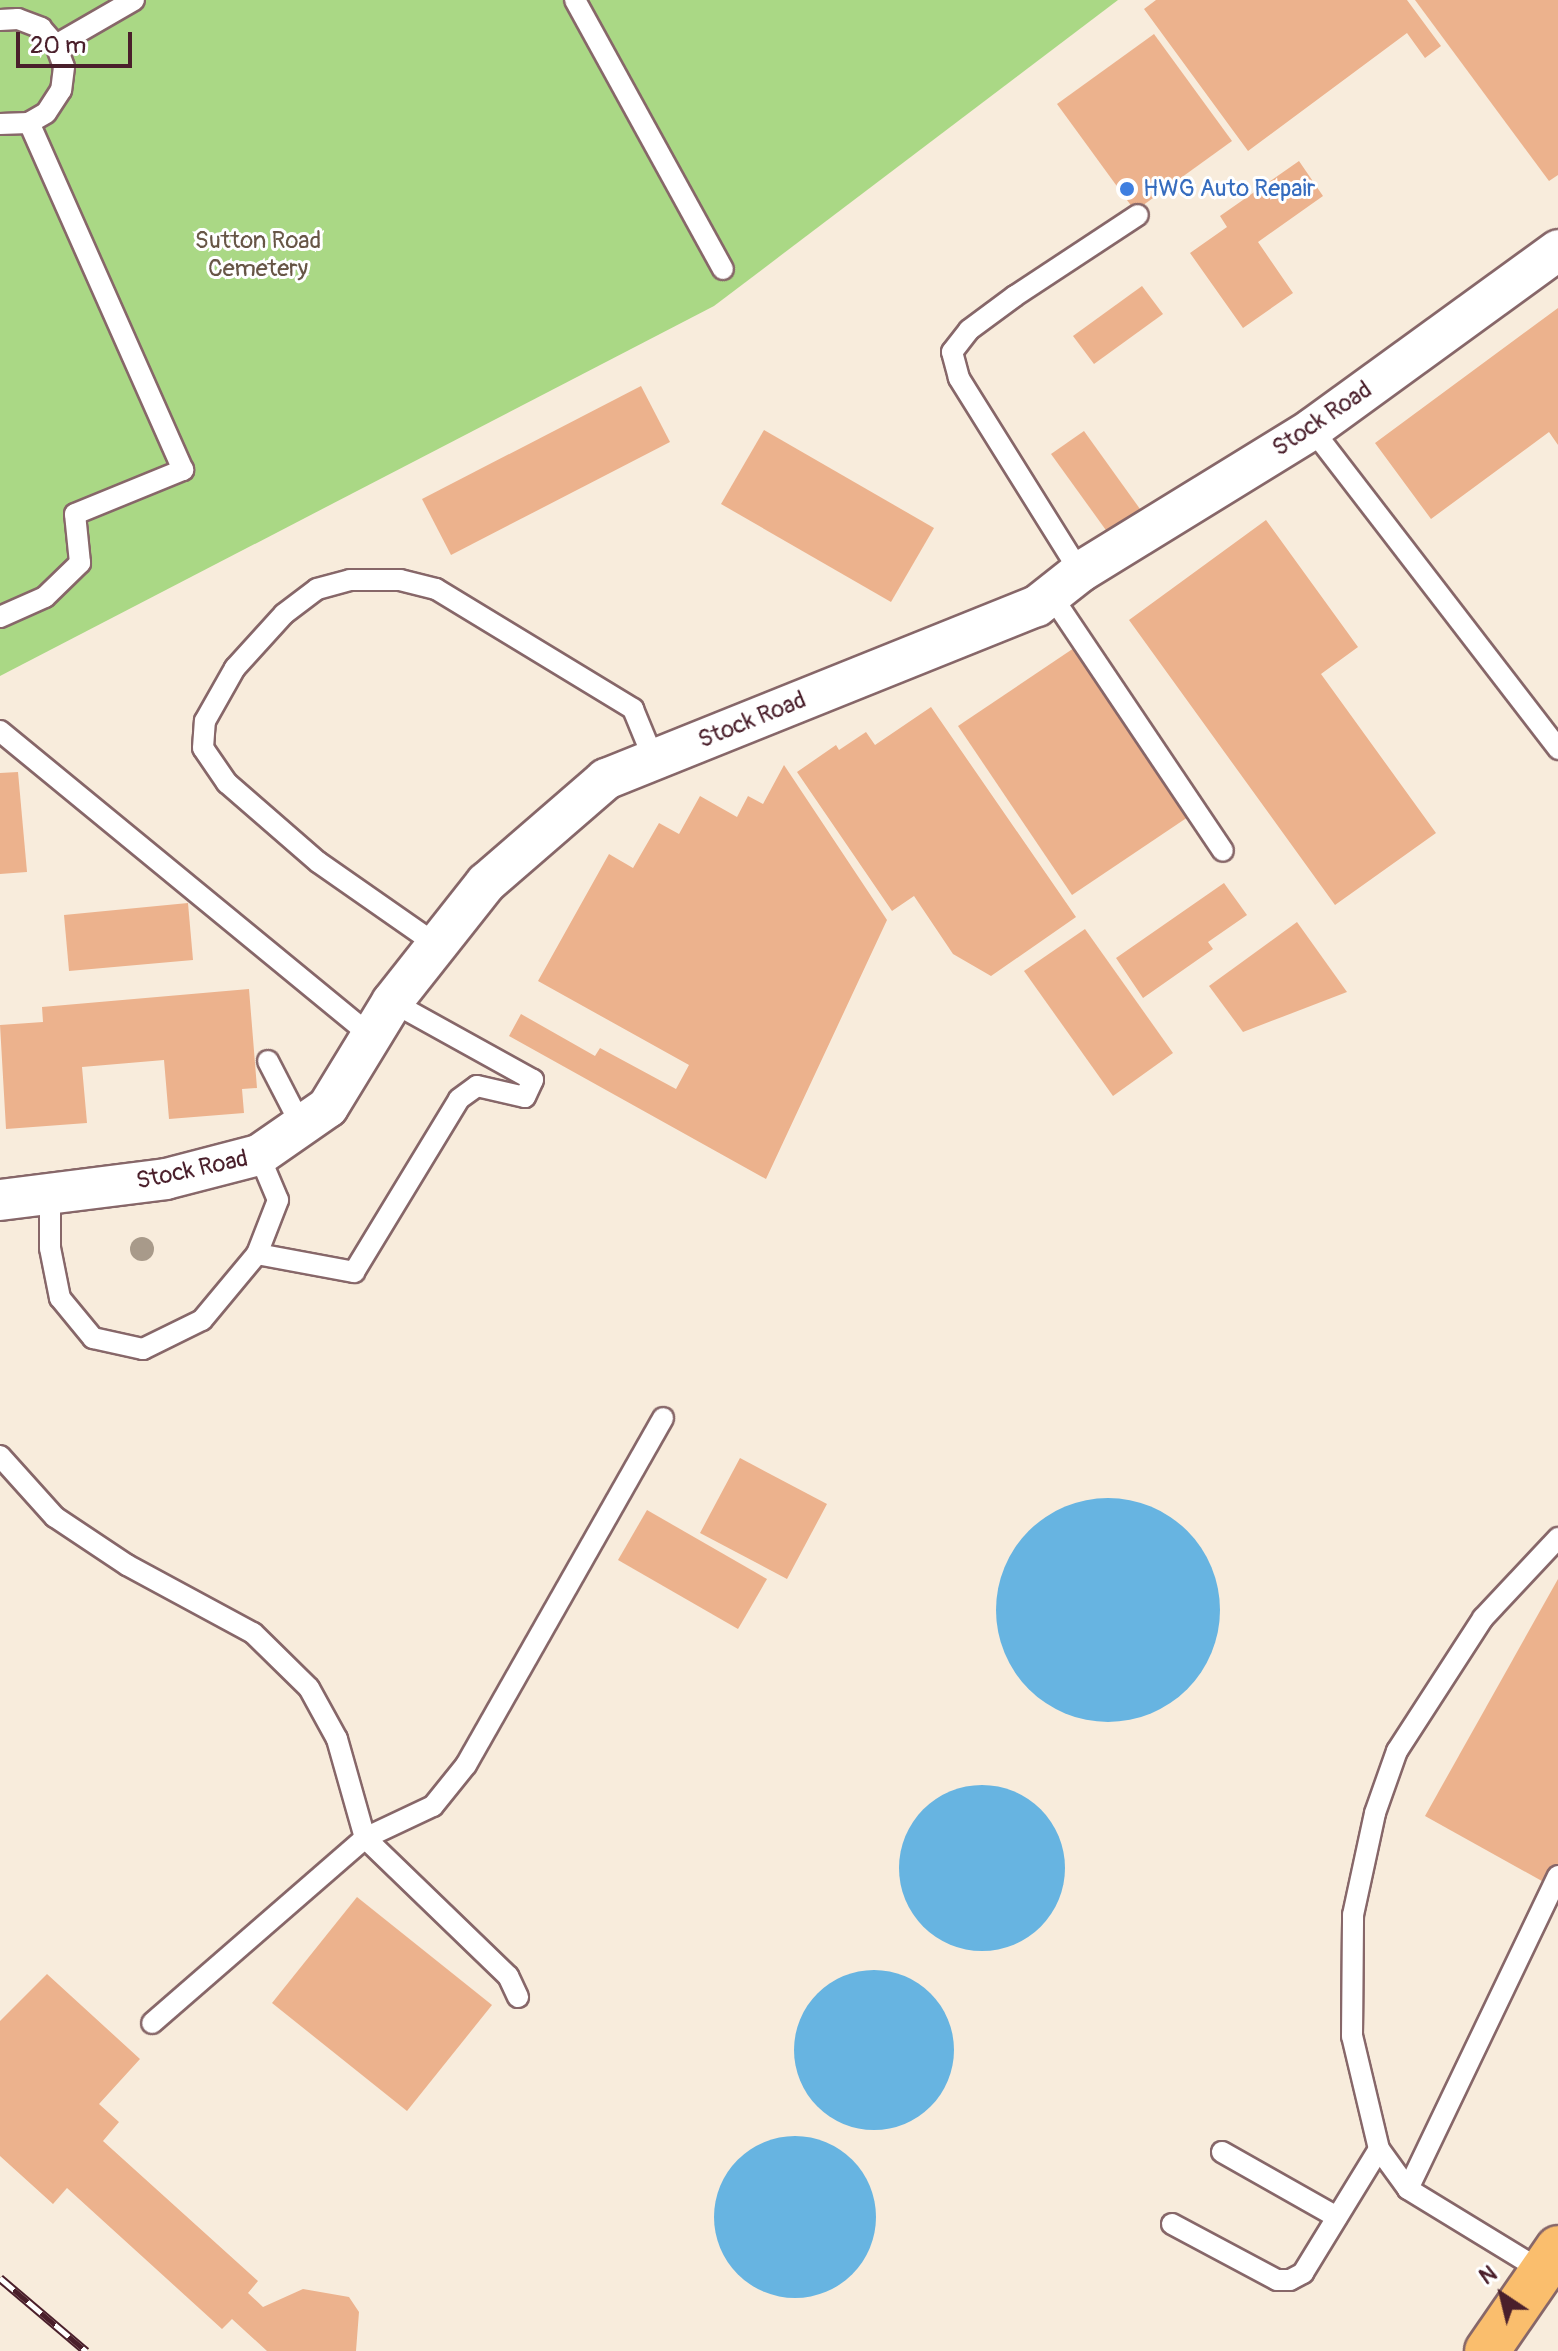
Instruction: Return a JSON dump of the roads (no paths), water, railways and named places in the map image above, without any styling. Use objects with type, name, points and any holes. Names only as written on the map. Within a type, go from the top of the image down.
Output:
[{"type":"main road","points":[[1487,2351],[1552,2266]]},
{"type":"street","name":"Stock Road","points":[[0,1200],[166,1179],[259,1155],[328,1107],[392,1002],[486,883],[606,779],[1037,606],[1066,584],[1312,429],[1558,250]]},
{"type":"lane","points":[[56,45],[134,0]]},
{"type":"lane","points":[[575,0],[723,269]]},
{"type":"lane","points":[[0,20],[18,19],[41,28],[56,45],[64,67],[61,90],[46,113],[29,123],[0,124]]},
{"type":"lane","points":[[0,617],[45,597],[80,563],[75,514],[183,470],[29,123]]},
{"type":"lane","points":[[1138,215],[1003,304],[969,330],[952,352],[959,378],[1066,584],[1223,851]]},
{"type":"lane","points":[[1312,429],[1558,749]]},
{"type":"lane","points":[[437,945],[318,862],[227,783],[203,748],[205,721],[235,668],[284,614],[317,589],[350,580],[400,580],[436,589],[633,709],[654,760]]},
{"type":"lane","points":[[0,731],[371,1036]]},
{"type":"lane","points":[[257,1254],[354,1272],[459,1099],[477,1086],[525,1097],[533,1080],[392,1002]]},
{"type":"lane","points":[[268,1061],[301,1125]]},
{"type":"lane","points":[[50,1193],[50,1248],[60,1298],[93,1338],[143,1349],[202,1320],[257,1254],[278,1200],[259,1155]]},
{"type":"lane","points":[[152,2023],[365,1838],[433,1806],[466,1765],[663,1418]]},
{"type":"lane","points":[[0,1456],[55,1517],[127,1565],[253,1633],[309,1688],[337,1739],[365,1838],[508,1976],[518,1997]]},
{"type":"lane","points":[[1552,2266],[1408,2189],[1379,2149],[1352,2036],[1353,1915],[1375,1813],[1397,1751],[1483,1618],[1558,1538]]},
{"type":"lane","points":[[1408,2189],[1558,1876]]},
{"type":"lane","points":[[1172,2224],[1277,2280],[1290,2280],[1303,2273],[1379,2149]]},
{"type":"lane","points":[[1222,2152],[1337,2217]]},
{"type":"water","points":[[1108,1498],[1151,1506],[1187,1531],[1212,1567],[1220,1610],[1212,1653],[1187,1689],[1151,1714],[1108,1722],[1065,1714],[1029,1689],[1004,1653],[996,1610],[1004,1567],[1029,1531],[1065,1506]]},
{"type":"water","points":[[982,1785],[1014,1791],[1041,1809],[1059,1836],[1065,1868],[1059,1900],[1041,1927],[1014,1945],[982,1951],[950,1945],[923,1927],[905,1900],[899,1868],[905,1836],[923,1809],[950,1791]]},
{"type":"water","points":[[874,1970],[905,1976],[930,1994],[948,2019],[954,2050],[948,2081],[930,2106],[905,2124],[874,2130],[843,2124],[818,2106],[800,2081],[794,2050],[800,2019],[818,1994],[843,1976]]},
{"type":"water","points":[[795,2136],[826,2142],[852,2160],[870,2186],[876,2217],[870,2248],[852,2274],[826,2292],[795,2298],[764,2292],[738,2274],[720,2248],[714,2217],[720,2186],[738,2160],[764,2142]]},
{"type":"railway","points":[[0,2278],[86,2351]]},
{"type":"place","name":"HWG Auto Repair","points":[[1127,189]]},
{"type":"park label","name":"Sutton Road Cemetery","points":[[258,255]]}]
